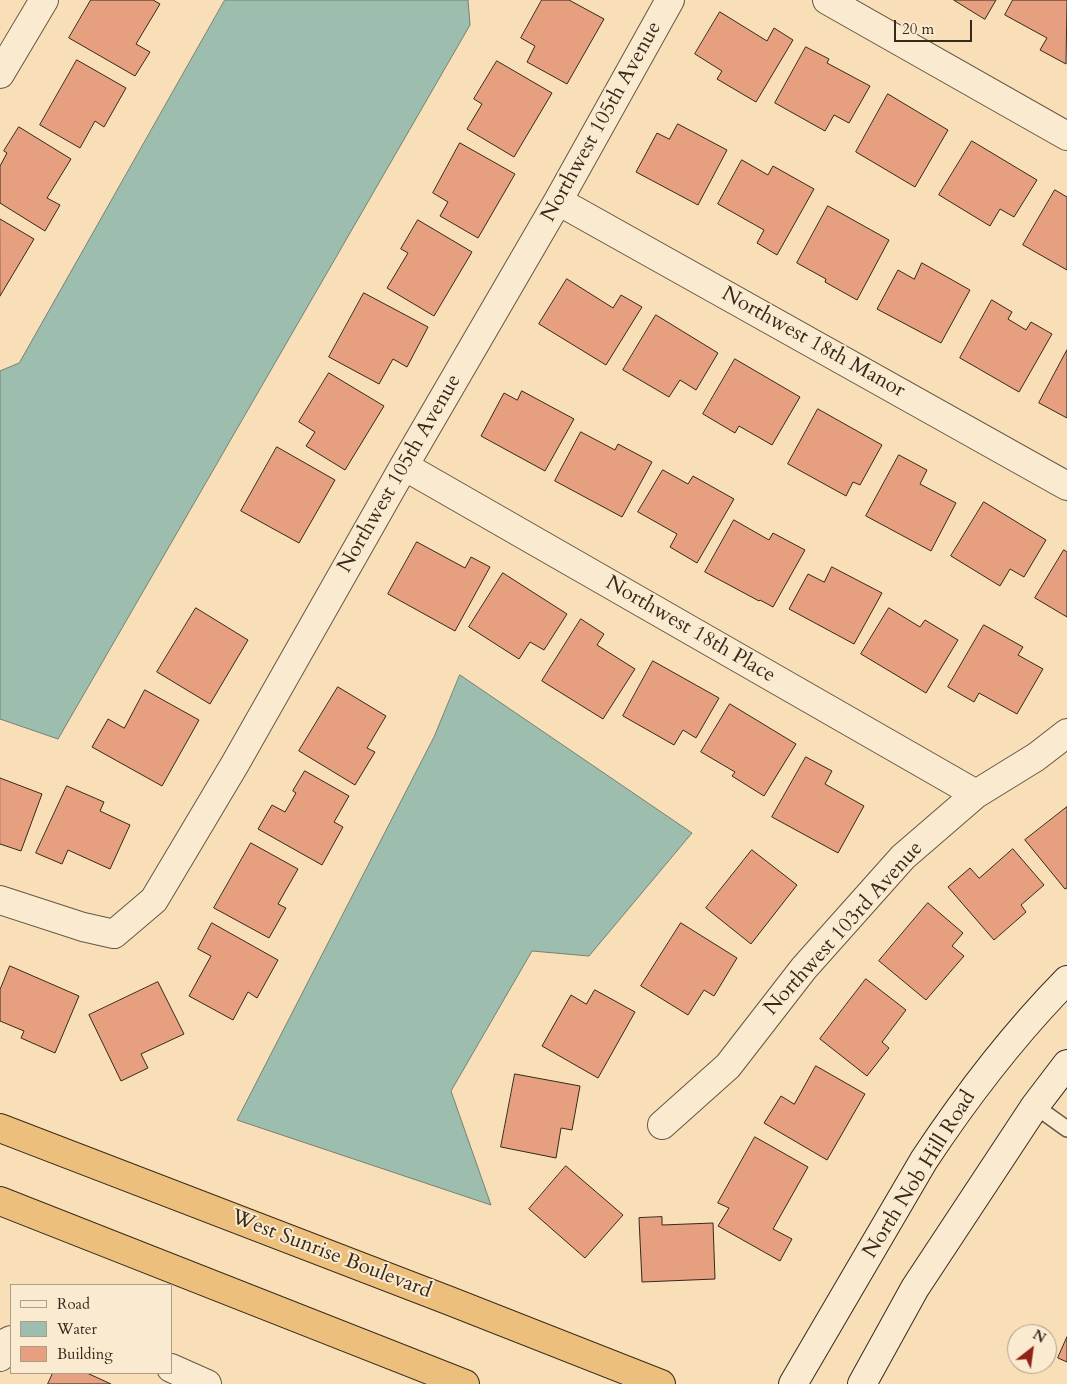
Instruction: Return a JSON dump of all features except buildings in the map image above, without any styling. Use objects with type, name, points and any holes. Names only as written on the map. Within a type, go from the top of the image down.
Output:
[{"type":"highway","name":"West Sunrise Boulevard","points":[[0,1128],[661,1384]]},
{"type":"highway","points":[[0,1201],[465,1384]]},
{"type":"street","points":[[0,74],[44,0]]},
{"type":"street","name":"Northwest 105th Avenue","points":[[0,900],[83,927],[114,934],[154,900],[235,764],[558,200],[670,0]]},
{"type":"street","points":[[827,0],[1067,136]]},
{"type":"street","name":"Northwest 18th Manor","points":[[558,200],[1067,486]]},
{"type":"street","name":"Northwest 18th Place","points":[[404,466],[976,794]]},
{"type":"street","name":"Northwest 103rd Avenue","points":[[662,1125],[728,1066],[804,968],[903,857],[976,794],[1036,757],[1067,733]]},
{"type":"street","name":"North Nob Hill Road","points":[[793,1384],[941,1134],[997,1057],[1038,1009],[1067,980]]},
{"type":"street","points":[[862,1384],[915,1288],[1034,1106],[1067,1064]]},
{"type":"street","points":[[0,1357],[7,1342],[10,1340]]},
{"type":"street","points":[[172,1368],[207,1384]]},
{"type":"lane","points":[[1034,1106],[1067,1129]]},
{"type":"water","points":[[225,0],[468,0],[470,25],[58,739],[0,719],[0,371],[19,363]]},
{"type":"water","points":[[460,675],[692,833],[589,956],[532,951],[451,1091],[491,1205],[237,1120],[434,737]]}]
